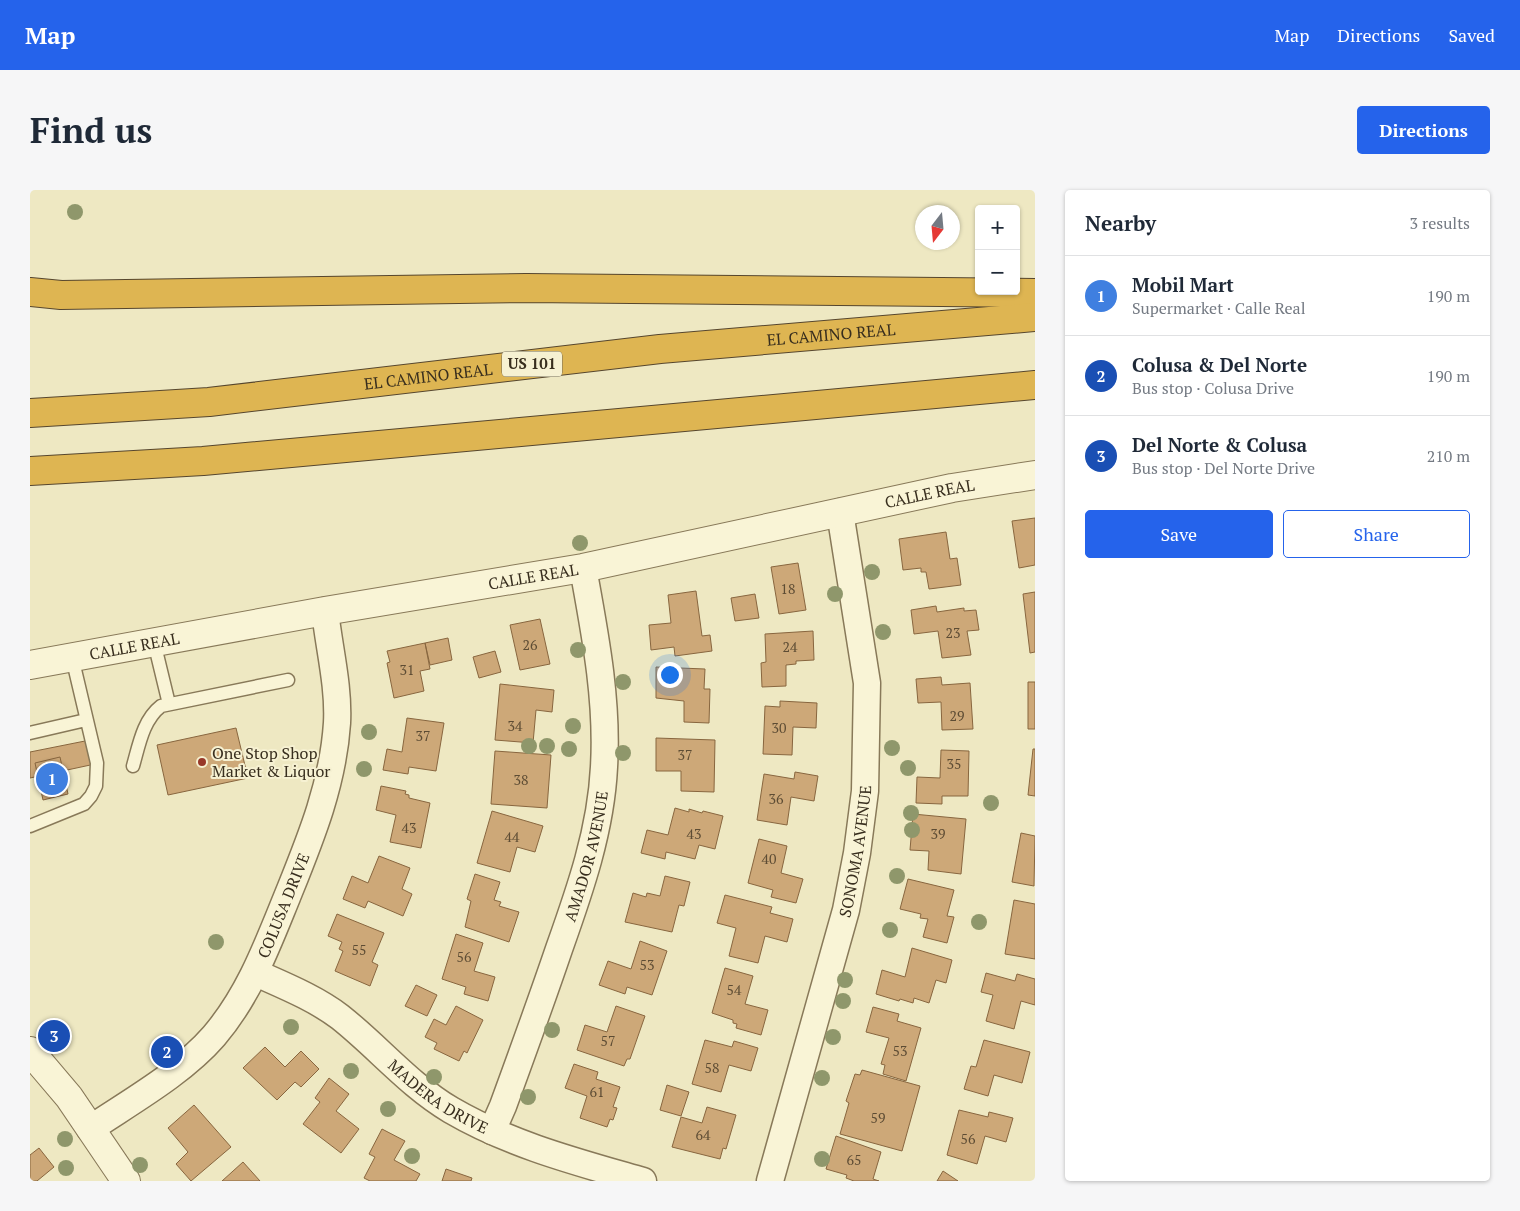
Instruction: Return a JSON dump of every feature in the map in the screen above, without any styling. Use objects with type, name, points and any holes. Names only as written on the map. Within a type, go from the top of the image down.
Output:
[{"type":"highway","points":[[30,292],[61,295],[526,288],[1035,293]]},
{"type":"highway","name":"EL CAMINO REAL","points":[[30,413],[209,402],[660,348],[1035,316]]},
{"type":"highway","points":[[30,482],[203,461],[1035,385]]},
{"type":"highway","points":[[30,471],[203,461]]},
{"type":"street","name":"CALLE REAL","points":[[30,664],[325,611],[583,568],[952,488],[1035,475]]},
{"type":"street","name":"SONOMA AVENUE","points":[[770,1181],[846,910],[857,853],[865,791],[867,683],[840,512]]},
{"type":"street","name":"AMADOR AVENUE","points":[[492,1131],[510,1088],[568,924],[590,857],[597,824],[604,768],[604,706],[598,648],[583,568]]},
{"type":"street","name":"COLUSA DRIVE","points":[[90,1129],[181,1066],[213,1037],[240,1001],[256,973],[312,836],[334,756],[337,721],[336,689],[325,611]]},
{"type":"street","name":"MADERA DRIVE","points":[[256,973],[303,994],[342,1018],[394,1066],[450,1109],[492,1131],[546,1152],[643,1181]]},
{"type":"street","points":[[30,1051],[69,1097],[126,1181]]},
{"type":"lane","points":[[154,642],[169,704]]},
{"type":"lane","points":[[30,826],[74,810],[92,796],[96,786],[97,763],[72,657]]},
{"type":"lane","points":[[133,766],[150,718],[161,706],[288,680]]},
{"type":"lane","points":[[30,733],[86,720]]},
{"type":"building","points":[[1035,518],[1035,565],[1019,568],[1012,521]]},
{"type":"building","points":[[946,532],[950,559],[957,558],[961,585],[929,589],[926,572],[921,572],[921,568],[903,570],[899,539]]},
{"type":"building","points":[[798,563],[806,610],[779,614],[771,567]]},
{"type":"building","points":[[696,591],[702,636],[710,635],[712,651],[675,656],[674,647],[651,650],[649,625],[671,623],[668,595]]},
{"type":"building","points":[[1035,592],[1035,652],[1030,653],[1023,594]]},
{"type":"building","points":[[755,594],[759,618],[735,621],[731,598]]},
{"type":"building","points":[[936,606],[937,612],[964,608],[964,611],[976,610],[979,630],[967,631],[971,655],[942,658],[938,631],[914,634],[911,610]]},
{"type":"building","points":[[540,619],[550,664],[520,670],[510,625]]},
{"type":"building","points":[[813,631],[814,660],[796,661],[796,664],[786,665],[786,686],[762,687],[761,663],[766,662],[765,634]]},
{"type":"building","points":[[448,638],[452,660],[430,665],[425,643]]},
{"type":"building","points":[[425,643],[430,669],[420,671],[424,691],[394,698],[387,663],[390,662],[387,651]]},
{"type":"building","points":[[495,651],[501,672],[479,678],[473,657]]},
{"type":"building","points":[[656,667],[705,669],[704,689],[710,689],[709,723],[684,722],[684,701],[656,698]]},
{"type":"building","points":[[941,677],[942,685],[970,683],[973,729],[942,730],[941,702],[918,703],[916,679]]},
{"type":"building","points":[[1028,682],[1035,682],[1035,729],[1028,729]]},
{"type":"building","points":[[500,684],[554,690],[552,712],[536,710],[533,743],[495,740]]},
{"type":"building","points":[[780,701],[817,703],[816,728],[793,727],[792,755],[763,754],[765,706],[780,707]]},
{"type":"building","points":[[407,718],[444,723],[436,771],[409,767],[408,774],[383,770],[387,749],[402,752]]},
{"type":"building","name":"One Stop Shop Market & Liquor","points":[[236,728],[248,778],[168,795],[157,745]]},
{"type":"building","points":[[656,738],[715,740],[714,792],[681,791],[681,771],[656,771]]},
{"type":"building","points":[[90,740],[95,764],[30,778],[30,752]]},
{"type":"building","points":[[1033,749],[1035,749],[1035,796],[1028,795]]},
{"type":"building","points":[[941,750],[969,751],[968,796],[942,796],[942,804],[916,803],[917,777],[940,778]]},
{"type":"building","points":[[495,751],[551,755],[547,808],[491,804]]},
{"type":"building","points":[[60,757],[68,794],[43,800],[35,763]]},
{"type":"building","points":[[795,772],[818,776],[814,801],[791,797],[787,825],[757,820],[764,774],[794,779]]},
{"type":"building","points":[[381,786],[406,791],[405,794],[409,795],[409,798],[430,803],[421,848],[390,842],[396,815],[376,810]]},
{"type":"building","points":[[675,808],[689,812],[689,809],[702,813],[703,811],[723,816],[715,849],[699,845],[695,859],[666,852],[665,859],[641,853],[647,830],[668,835]]},
{"type":"building","points":[[492,811],[543,826],[535,852],[517,847],[510,872],[477,863]]},
{"type":"building","points":[[913,814],[966,819],[961,874],[928,870],[929,851],[910,850]]},
{"type":"building","points":[[1021,833],[1035,836],[1034,886],[1012,882]]},
{"type":"building","points":[[759,839],[787,846],[781,873],[803,879],[796,903],[771,897],[773,890],[748,883]]},
{"type":"building","points":[[379,856],[410,868],[402,889],[412,894],[403,916],[368,901],[365,908],[343,899],[352,876],[368,883]]},
{"type":"building","points":[[475,874],[500,882],[494,900],[501,902],[499,906],[519,912],[509,942],[465,927],[471,901],[467,899]]},
{"type":"building","points":[[665,876],[690,882],[684,906],[679,905],[672,932],[625,922],[633,893],[646,897],[647,893],[660,896]]},
{"type":"building","points":[[908,879],[954,890],[947,916],[954,917],[947,943],[923,937],[928,919],[920,918],[921,914],[900,909]]},
{"type":"building","points":[[725,895],[772,907],[770,913],[793,919],[787,942],[765,936],[758,963],[729,956],[736,928],[717,923]]},
{"type":"building","points":[[1014,900],[1035,904],[1035,959],[1005,954]]},
{"type":"building","points":[[337,914],[384,933],[372,962],[378,965],[370,986],[335,971],[343,951],[339,949],[342,942],[328,936]]},
{"type":"building","points":[[456,934],[483,943],[474,971],[495,977],[488,1001],[464,994],[466,987],[442,979]]},
{"type":"building","points":[[640,941],[667,951],[652,995],[627,987],[625,994],[599,985],[608,961],[631,969]]},
{"type":"building","points":[[912,948],[952,960],[946,983],[936,980],[929,1003],[914,998],[913,1003],[900,999],[899,1001],[876,994],[882,970],[905,977]]},
{"type":"building","points":[[725,968],[753,976],[745,1004],[768,1010],[761,1035],[736,1028],[737,1024],[733,1023],[733,1020],[712,1013]]},
{"type":"building","points":[[986,973],[1015,981],[1017,974],[1035,979],[1035,1005],[1021,1001],[1014,1029],[986,1021],[993,995],[981,992]]},
{"type":"building","points":[[416,985],[437,995],[427,1016],[405,1006]]},
{"type":"building","points":[[456,1006],[483,1020],[467,1053],[464,1051],[459,1061],[434,1049],[437,1043],[425,1037],[434,1019],[446,1025]]},
{"type":"building","points":[[616,1006],[645,1016],[630,1059],[627,1059],[624,1066],[577,1050],[585,1025],[607,1032]]},
{"type":"building","points":[[873,1007],[899,1014],[897,1021],[921,1028],[906,1081],[883,1074],[885,1065],[881,1064],[889,1038],[866,1032]]},
{"type":"building","points":[[705,1040],[732,1047],[734,1041],[758,1048],[751,1071],[729,1065],[721,1092],[692,1084]]},
{"type":"building","points":[[984,1040],[1030,1052],[1022,1083],[994,1075],[988,1096],[964,1089],[971,1066],[976,1067]]},
{"type":"building","points":[[265,1047],[285,1067],[301,1051],[319,1069],[301,1087],[295,1082],[277,1100],[243,1068]]},
{"type":"building","points":[[574,1064],[598,1072],[596,1079],[620,1087],[613,1107],[617,1108],[613,1120],[610,1119],[607,1127],[580,1118],[587,1096],[565,1088]]},
{"type":"building","points":[[862,1070],[920,1086],[902,1151],[840,1134],[849,1103],[846,1101],[855,1074],[860,1075]]},
{"type":"building","points":[[329,1078],[349,1094],[336,1111],[359,1129],[341,1153],[303,1124],[320,1102],[315,1098]]},
{"type":"building","points":[[667,1085],[689,1092],[681,1116],[660,1110]]},
{"type":"building","points":[[194,1105],[231,1147],[191,1181],[176,1164],[188,1152],[168,1128]]},
{"type":"building","points":[[707,1107],[736,1115],[726,1149],[723,1148],[720,1159],[672,1147],[681,1117],[702,1123]]},
{"type":"building","points":[[959,1110],[988,1117],[989,1112],[1013,1118],[1006,1142],[985,1136],[977,1164],[947,1155]]},
{"type":"building","points":[[382,1129],[405,1141],[394,1160],[420,1174],[416,1181],[370,1181],[364,1178],[375,1157],[369,1154]]},
{"type":"building","points":[[836,1136],[881,1152],[873,1179],[879,1181],[854,1181],[846,1178],[847,1175],[826,1169]]},
{"type":"building","points":[[39,1148],[54,1167],[37,1181],[30,1181],[30,1155]]},
{"type":"building","points":[[243,1162],[260,1181],[222,1181]]},
{"type":"building","points":[[446,1169],[472,1178],[471,1181],[442,1181]]},
{"type":"building","points":[[943,1171],[958,1181],[937,1181]]},
{"type":"place","name":"One Stop Shop Market & Liquor","points":[[202,762]]},
{"type":"place","name":"Mobil Mart","points":[[52,779]]},
{"type":"place","name":"Del Norte & Colusa","points":[[54,1036]]},
{"type":"place","name":"Colusa & Del Norte","points":[[167,1052]]}]
